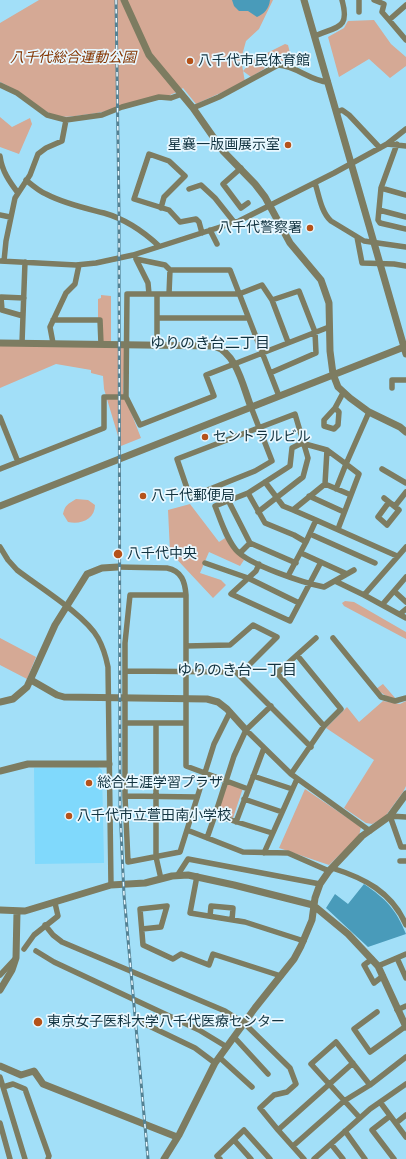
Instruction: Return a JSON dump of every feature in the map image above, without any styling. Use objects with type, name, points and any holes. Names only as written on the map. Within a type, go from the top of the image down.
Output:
[{"type":"street","points":[[124,0],[150,55],[193,108],[223,151],[241,168],[254,184],[269,206],[290,243],[321,280],[329,303],[330,351],[333,374],[338,387],[343,393],[369,412],[400,427],[406,432]]},
{"type":"street","points":[[0,506],[333,374],[405,350],[304,0]]},
{"type":"street","points":[[315,36],[339,26],[344,21],[346,14],[342,0]]},
{"type":"street","points":[[359,0],[359,12]]},
{"type":"street","points":[[374,0],[384,4],[382,12],[406,40]]},
{"type":"street","points":[[389,20],[405,8]]},
{"type":"street","points":[[193,108],[218,97],[278,65],[288,65],[319,82],[328,82]]},
{"type":"street","points":[[0,85],[17,93],[48,115],[66,120],[102,115],[122,107],[159,97],[171,98],[182,94]]},
{"type":"street","points":[[337,112],[342,110],[349,115],[380,148]]},
{"type":"street","points":[[66,120],[62,141],[42,150],[15,198],[10,216],[2,261],[79,264],[133,255],[202,233],[234,222],[315,183],[387,144],[406,130]]},
{"type":"street","points":[[387,144],[406,146]]},
{"type":"street","points":[[398,144],[381,188],[378,220],[380,223],[406,229]]},
{"type":"street","points":[[161,208],[164,197],[185,176],[169,160],[149,154],[134,199],[161,208],[169,210],[180,222],[196,220],[202,233]]},
{"type":"street","points":[[0,156],[1,166],[7,179],[18,193]]},
{"type":"street","points":[[241,168],[223,184],[242,208],[248,203]]},
{"type":"street","points":[[26,180],[45,194],[95,212],[105,213],[132,225],[149,236],[159,246]]},
{"type":"street","points":[[315,183],[327,218],[364,241],[406,248]]},
{"type":"street","points":[[189,189],[200,185],[215,198],[234,222]]},
{"type":"street","points":[[381,188],[406,195]]},
{"type":"street","points":[[379,210],[406,217]]},
{"type":"street","points":[[0,215],[10,216]]},
{"type":"street","points":[[210,230],[217,244]]},
{"type":"street","points":[[357,237],[362,263],[406,266]]},
{"type":"street","points":[[149,294],[148,283],[136,259],[165,265],[170,270],[230,270],[279,396]]},
{"type":"street","points":[[22,343],[25,262]]},
{"type":"street","points":[[53,343],[50,327],[66,293],[75,284],[79,264]]},
{"type":"street","points":[[169,294],[170,270]]},
{"type":"street","points":[[288,342],[272,300],[262,285],[239,294],[127,294],[126,397],[140,425],[214,396],[206,375],[329,327]]},
{"type":"street","points":[[270,373],[316,353],[315,332],[298,290],[272,300]]},
{"type":"street","points":[[157,294],[157,345]]},
{"type":"street","points":[[23,316],[2,310],[1,297],[24,298]]},
{"type":"street","points":[[157,318],[248,318]]},
{"type":"street","points":[[54,320],[100,320],[101,344]]},
{"type":"street","points":[[0,343],[214,346],[224,350],[232,359],[251,407],[259,428],[272,461],[255,471],[190,496],[176,459],[259,428],[295,414],[308,458],[303,477],[258,512]]},
{"type":"street","points":[[392,388],[392,380],[406,380]]},
{"type":"street","points":[[335,408],[343,393]]},
{"type":"street","points":[[0,469],[104,428],[104,397],[126,397]]},
{"type":"street","points":[[336,489],[369,412]]},
{"type":"street","points":[[0,417],[18,462]]},
{"type":"street","points":[[338,529],[359,474],[327,450],[304,443],[292,448],[290,466],[248,493],[215,506],[223,526],[237,550],[249,560],[308,584],[324,587],[354,570]]},
{"type":"street","points":[[293,510],[325,484],[327,450]]},
{"type":"street","points":[[382,469],[406,483]]},
{"type":"street","points":[[265,482],[283,506],[397,556]]},
{"type":"street","points":[[325,484],[351,495]]},
{"type":"street","points":[[384,498],[395,506],[406,492]]},
{"type":"street","points":[[248,493],[265,523],[306,542]]},
{"type":"street","points":[[309,496],[344,512]]},
{"type":"street","points":[[228,500],[250,543],[296,562]]},
{"type":"street","points":[[288,576],[301,553],[316,520]]},
{"type":"street","points":[[310,534],[375,563]]},
{"type":"street","points":[[240,553],[250,543]]},
{"type":"street","points":[[0,547],[8,560],[17,570],[84,621],[98,638],[108,667],[110,885]]},
{"type":"street","points":[[364,595],[406,547]]},
{"type":"street","points":[[301,553],[347,574]]},
{"type":"street","points":[[259,564],[256,570],[231,594],[290,621],[308,584],[321,562]]},
{"type":"street","points":[[205,563],[248,578],[299,603]]},
{"type":"street","points":[[0,702],[13,699],[20,694],[31,680],[55,625],[87,574],[102,568],[118,567],[171,569],[182,578],[185,584],[186,595],[186,766],[248,789]]},
{"type":"street","points":[[382,605],[406,577]]},
{"type":"street","points":[[335,581],[406,618]]},
{"type":"street","points":[[394,591],[406,602]]},
{"type":"street","points":[[186,595],[130,595],[125,643],[125,796],[128,862],[180,852],[204,772],[214,744],[230,712]]},
{"type":"street","points":[[400,614],[406,609]]},
{"type":"street","points":[[186,646],[230,646],[253,625],[277,637],[240,674]]},
{"type":"street","points":[[316,638],[276,673],[324,726]]},
{"type":"street","points":[[333,638],[381,696],[395,701],[406,698]]},
{"type":"street","points":[[291,774],[324,726],[341,709],[297,655]]},
{"type":"street","points":[[125,671],[231,671],[240,674],[311,747]]},
{"type":"street","points":[[31,680],[64,697],[186,697],[213,700],[230,712],[246,730],[291,774],[370,831]]},
{"type":"street","points":[[207,838],[234,756],[246,730],[271,706]]},
{"type":"street","points":[[126,723],[186,723]]},
{"type":"street","points":[[156,723],[156,857],[161,879]]},
{"type":"street","points":[[236,822],[264,748]]},
{"type":"street","points":[[0,771],[28,764],[109,764]]},
{"type":"street","points":[[253,776],[292,789]]},
{"type":"street","points":[[264,853],[297,779]]},
{"type":"street","points":[[164,1159],[217,1060],[294,959],[304,941],[312,920],[313,905],[320,884],[331,869],[370,831],[390,816],[406,794]]},
{"type":"street","points":[[125,796],[197,797]]},
{"type":"street","points":[[244,799],[282,812]]},
{"type":"street","points":[[215,815],[272,834]]},
{"type":"street","points":[[390,816],[406,817]]},
{"type":"street","points":[[390,816],[402,847],[406,847]]},
{"type":"street","points":[[187,830],[243,852],[288,853],[331,869],[359,877],[383,893],[399,910],[406,925]]},
{"type":"street","points":[[177,876],[188,859],[320,884]]},
{"type":"street","points":[[0,910],[17,912],[25,911],[110,885],[145,883],[177,876],[197,876],[313,905],[348,934],[378,966],[397,1010],[406,1026],[370,1052],[354,1029],[377,1012]]},
{"type":"street","points":[[197,876],[190,913],[232,920],[304,941]]},
{"type":"street","points":[[24,949],[34,935],[58,916],[55,903]]},
{"type":"street","points":[[142,929],[161,927],[167,906],[140,909],[143,945],[173,959],[181,954],[209,965],[213,954],[281,976]]},
{"type":"street","points":[[210,916],[211,906],[233,908],[232,920]]},
{"type":"street","points":[[0,990],[12,970],[16,958],[17,912]]},
{"type":"street","points":[[45,925],[53,935],[62,942],[225,1011],[244,1023],[290,1068],[296,1084],[288,1092],[274,1095],[260,1108],[304,1159]]},
{"type":"street","points":[[36,951],[54,962],[199,1030],[227,1046]]},
{"type":"street","points":[[378,966],[406,954]]},
{"type":"street","points":[[0,975],[16,958]]},
{"type":"street","points":[[397,958],[406,978]]},
{"type":"street","points":[[372,959],[364,965],[374,983],[383,976]]},
{"type":"street","points":[[397,1010],[406,1006]]},
{"type":"street","points":[[143,1022],[217,1060],[252,1087]]},
{"type":"street","points":[[234,1037],[268,1074]]},
{"type":"street","points":[[360,1118],[311,1064],[336,1042],[370,1085]]},
{"type":"street","points":[[293,1146],[344,1101],[370,1085],[406,1057]]},
{"type":"street","points":[[278,1130],[353,1063]]},
{"type":"street","points":[[25,1159],[0,1076],[2,1066],[21,1075],[34,1071],[43,1084],[177,1137]]},
{"type":"street","points":[[3,1087],[13,1084],[25,1090],[49,1156],[48,1159]]},
{"type":"street","points":[[314,1159],[360,1118],[406,1084]]},
{"type":"street","points":[[380,1102],[406,1137]]},
{"type":"street","points":[[390,1116],[372,1130],[394,1159]]},
{"type":"street","points":[[396,1123],[406,1116]]},
{"type":"street","points":[[0,1123],[10,1159]]},
{"type":"street","points":[[220,1159],[217,1156],[244,1130],[270,1159]]},
{"type":"street","points":[[345,1132],[365,1159]]},
{"type":"street","points":[[234,1140],[251,1159]]},
{"type":"street","points":[[331,1144],[343,1159]]},
{"type":"shaded area","points":[[232,0],[270,0],[266,11],[257,17],[248,11],[239,11],[234,6]]},
{"type":"shaded area","points":[[98,767],[102,770],[104,863],[35,864],[34,768]]},
{"type":"shaded area","points":[[364,884],[390,905],[406,934],[368,947],[326,908],[335,894],[348,904]]},
{"type":"green space","name":"八千代総合運動公園","points":[[39,0],[273,0],[259,29],[246,41],[241,59],[245,82],[196,104],[183,88],[175,93],[150,102],[77,116],[63,117],[55,116],[0,82],[0,23]]},
{"type":"green space","points":[[374,20],[391,44],[406,57],[406,66],[390,78],[369,59],[339,77],[328,37],[344,28],[348,21]]},
{"type":"green space","points":[[285,44],[288,45],[293,65],[285,61],[269,62],[264,69],[251,77],[243,71],[253,60]]},
{"type":"green space","points":[[0,117],[12,127],[30,118],[32,124],[19,154],[0,147]]},
{"type":"green space","points":[[101,295],[111,296],[111,344],[102,344],[98,318],[98,299],[101,298]]},
{"type":"green space","points":[[0,346],[125,346],[123,392],[141,438],[121,446],[104,389],[103,376],[91,373],[91,370],[56,364],[0,388]]},
{"type":"green space","points":[[76,499],[88,500],[95,505],[93,514],[82,522],[68,522],[63,514],[64,511],[67,505]]},
{"type":"green space","points":[[190,504],[219,542],[225,538],[244,560],[240,566],[209,552],[200,573],[221,580],[226,585],[213,598],[170,552],[168,510]]},
{"type":"green space","points":[[345,601],[354,602],[406,632],[406,639],[344,606],[342,603]]},
{"type":"green space","points":[[0,638],[36,657],[27,679],[0,665]]},
{"type":"green space","points":[[383,684],[396,699],[389,698],[376,689]]},
{"type":"green space","points":[[383,701],[400,704],[406,701],[406,786],[384,818],[372,824],[366,823],[344,808],[374,760],[326,728],[347,707],[359,722]]},
{"type":"green space","points":[[226,783],[243,788],[233,818],[218,812]]},
{"type":"green space","points":[[305,789],[361,827],[359,836],[329,865],[279,848]]},
{"type":"railway","points":[[116,0],[119,211],[120,809],[124,895],[148,1159]]},
{"type":"place","name":"八千代市民体育館","points":[[190,61]]},
{"type":"place","name":"星襄一版画展示室","points":[[288,145]]},
{"type":"place","name":"八千代警察署","points":[[310,228]]},
{"type":"place","name":"セントラルビル","points":[[205,437]]},
{"type":"place","name":"八千代郵便局","points":[[143,496]]},
{"type":"place","name":"八千代中央","points":[[118,554]]},
{"type":"place","name":"総合生涯学習プラザ","points":[[89,783]]},
{"type":"place","name":"八千代市立萱田南小学校","points":[[69,816]]},
{"type":"place","name":"東京女子医科大学八千代医療センター","points":[[38,1022]]},
{"type":"district","name":"ゆりのき台二丁目","points":[[210,344]]},
{"type":"district","name":"ゆりのき台一丁目","points":[[237,671]]}]
